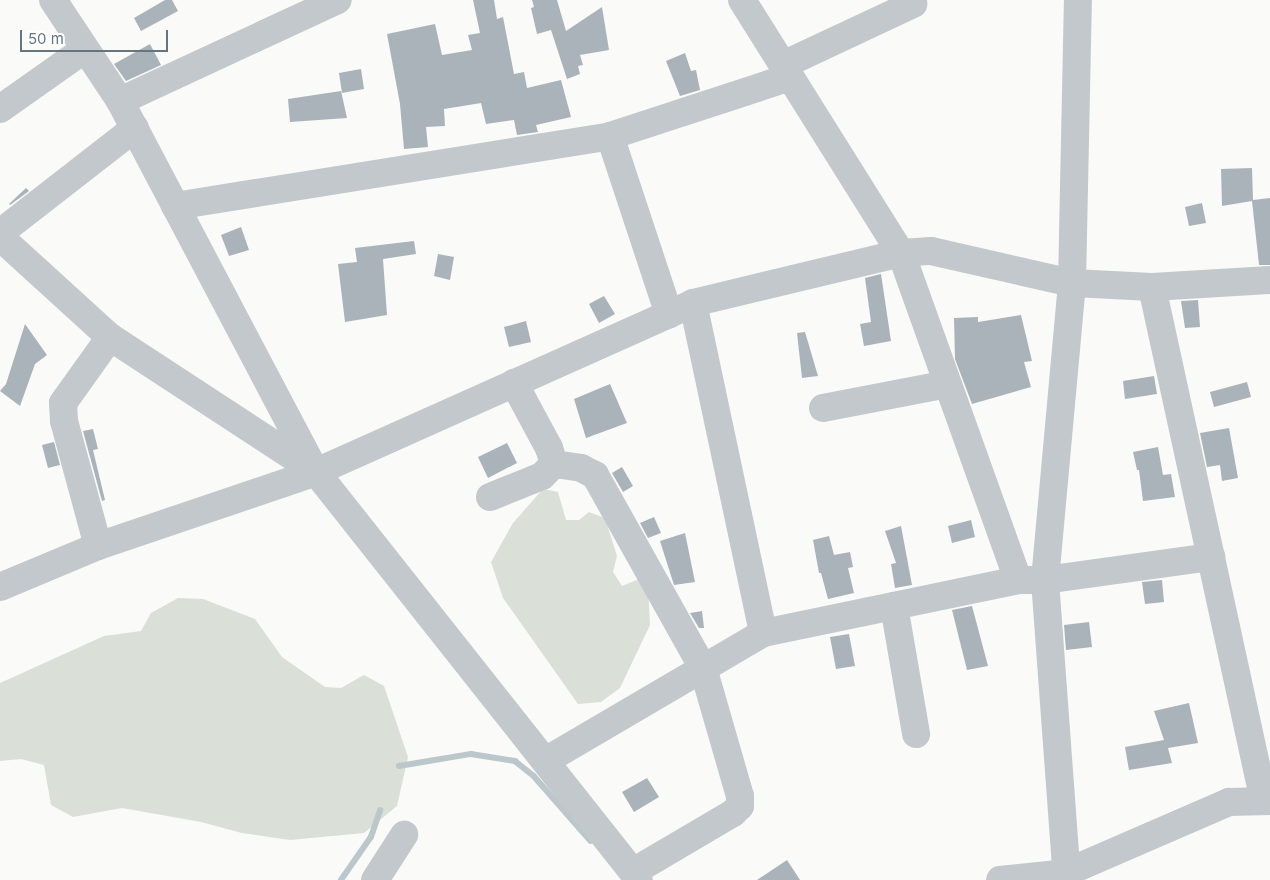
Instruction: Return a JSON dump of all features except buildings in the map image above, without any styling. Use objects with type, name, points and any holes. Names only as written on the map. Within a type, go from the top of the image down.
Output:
[{"type":"street","points":[[53,0],[120,101],[316,472],[636,876],[733,813],[740,806],[740,796],[703,668],[595,475],[581,468],[554,464]]},
{"type":"street","points":[[120,101],[338,0]]},
{"type":"street","points":[[742,0],[901,253],[1018,580]]},
{"type":"street","points":[[1066,876],[1044,580],[1072,283],[1078,0]]},
{"type":"street","points":[[175,206],[610,136],[787,71],[913,4]]},
{"type":"street","points":[[0,109],[86,49]]},
{"type":"street","points":[[0,233],[134,128]]},
{"type":"street","points":[[610,136],[668,314]]},
{"type":"street","points":[[0,237],[110,336],[316,472]]},
{"type":"street","points":[[0,587],[98,546],[316,472],[693,303],[901,253],[931,251],[1072,283],[1152,287],[1270,280]]},
{"type":"street","points":[[1000,880],[1066,876],[1229,802],[1267,801],[1152,287]]},
{"type":"street","points":[[693,303],[763,633]]},
{"type":"street","points":[[98,546],[64,420],[63,403],[110,336]]},
{"type":"street","points":[[514,383],[549,448],[554,464]]},
{"type":"street","points":[[823,408],[948,384]]},
{"type":"street","points":[[490,497],[542,476],[554,464]]},
{"type":"street","points":[[545,761],[763,633],[1018,580],[1044,580],[1211,557]]},
{"type":"street","points":[[894,606],[916,734]]},
{"type":"street","points":[[375,880],[404,835]]},
{"type":"shaded area","points":[[543,489],[558,492],[566,520],[579,520],[589,512],[605,518],[617,556],[613,572],[622,586],[639,579],[648,587],[650,625],[620,688],[601,702],[578,704],[503,598],[491,562],[513,523]]},
{"type":"shaded area","points":[[178,598],[203,599],[255,619],[282,657],[325,687],[341,688],[364,675],[384,686],[408,757],[397,806],[364,833],[290,840],[242,833],[201,822],[122,808],[73,817],[51,805],[44,765],[21,759],[0,761],[0,683],[104,636],[141,631],[151,613]]},
{"type":"waterway","points":[[399,766],[471,754],[515,761],[534,776],[591,841]]},
{"type":"waterway","points":[[341,880],[371,837],[380,811]]}]
